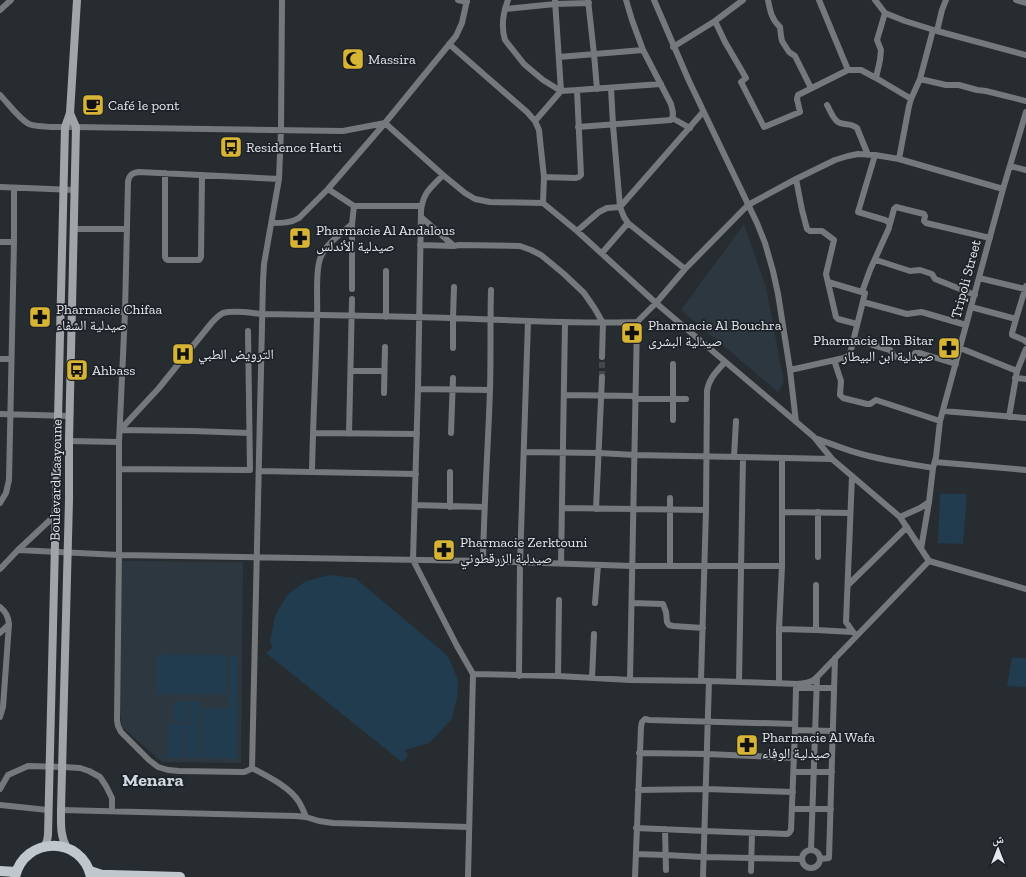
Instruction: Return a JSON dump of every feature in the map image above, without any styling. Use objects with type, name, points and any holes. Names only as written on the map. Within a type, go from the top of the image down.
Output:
[{"type":"main road","points":[[0,871],[15,874],[21,862],[34,850],[44,847],[57,846],[67,848],[75,852],[82,858],[90,874],[180,877]]},
{"type":"street","points":[[0,10],[11,0]]},
{"type":"street","name":"Boulevard Laayoune","points":[[44,847],[48,835],[65,127],[70,113],[77,0]]},
{"type":"street","points":[[252,768],[262,314],[264,264],[279,179],[282,0]]},
{"type":"street","points":[[272,223],[286,223],[299,218],[328,188],[385,123],[459,31],[467,1],[458,0]]},
{"type":"street","points":[[508,0],[504,16],[505,40],[530,70],[561,91],[661,84]]},
{"type":"street","points":[[626,0],[644,50],[670,104],[673,112],[672,118]]},
{"type":"street","points":[[654,0],[673,47],[757,223],[765,243],[778,294],[790,370],[796,422]]},
{"type":"street","points":[[673,47],[715,21],[743,0]]},
{"type":"street","points":[[768,0],[770,12],[780,27],[782,42],[789,52],[795,56],[811,88]]},
{"type":"street","points":[[819,0],[848,70]]},
{"type":"street","points":[[875,0],[885,13],[905,21],[1026,55]]},
{"type":"street","points":[[899,160],[911,99],[920,79],[946,0]]},
{"type":"street","points":[[1016,0],[1026,2]]},
{"type":"street","points":[[505,8],[555,2],[588,2],[597,89]]},
{"type":"street","points":[[535,121],[561,91],[555,2]]},
{"type":"street","points":[[876,78],[881,50],[877,40],[885,13]]},
{"type":"street","points":[[715,21],[725,42],[746,78],[741,82],[764,127],[800,112],[797,99],[798,95],[848,70],[861,70],[911,99]]},
{"type":"street","points":[[449,44],[527,112],[535,121],[539,130],[544,177],[543,203]]},
{"type":"street","points":[[559,56],[644,50]]},
{"type":"street","points":[[920,79],[946,85],[959,85],[1026,101]]},
{"type":"street","points":[[612,88],[613,125],[620,207],[624,217],[628,223],[685,269]]},
{"type":"street","points":[[544,177],[576,178],[581,175],[582,170],[578,127],[577,90]]},
{"type":"street","points":[[0,95],[22,118],[29,124],[36,126],[342,131],[385,123]]},
{"type":"street","points":[[827,105],[836,122],[850,124],[857,128],[872,155],[858,212],[888,221],[890,224]]},
{"type":"street","points":[[577,231],[599,212],[607,208],[620,207],[704,112]]},
{"type":"street","name":"Tripoli Street","points":[[921,549],[940,421],[1003,189],[1026,112]]},
{"type":"street","name":"Boulevard Laayoune","points":[[67,848],[61,835],[61,810],[68,553],[76,127],[70,113]]},
{"type":"street","points":[[672,118],[690,128]]},
{"type":"street","points":[[578,127],[671,120],[672,118]]},
{"type":"street","points":[[385,123],[464,193],[479,200],[490,202],[543,203],[602,253],[656,303],[814,437],[832,459],[900,517],[929,561],[1026,589]]},
{"type":"street","points":[[1019,134],[1026,136]]},
{"type":"street","points":[[120,430],[159,388],[216,318],[223,314],[231,312],[453,318],[565,323],[636,322],[656,303],[685,269],[748,205],[835,160],[848,156],[872,155],[899,160],[1003,189]]},
{"type":"street","points":[[1010,166],[1026,170]]},
{"type":"street","points":[[252,768],[244,772],[179,771],[158,767],[121,732],[118,726],[119,442],[125,312],[128,182],[131,174],[134,172],[279,179]]},
{"type":"street","points":[[165,173],[165,257],[168,260],[199,260],[201,257],[202,175]]},
{"type":"street","points":[[443,175],[423,198],[421,217],[413,560],[473,674],[468,877]]},
{"type":"street","points":[[796,179],[807,229],[810,231],[822,231],[834,240],[826,271],[837,318],[857,324]]},
{"type":"street","points":[[0,187],[75,190]]},
{"type":"street","points":[[0,503],[6,493],[8,480],[14,188]]},
{"type":"street","points":[[328,188],[354,206],[422,206]]},
{"type":"street","points":[[352,289],[352,224],[354,206]]},
{"type":"street","points":[[862,292],[889,228],[894,209],[896,207],[924,214],[924,221],[926,223],[990,238]]},
{"type":"street","points":[[421,217],[454,246]]},
{"type":"street","points":[[602,253],[628,223]]},
{"type":"street","points":[[312,471],[319,260],[328,245],[352,224]]},
{"type":"street","points":[[74,229],[126,229]]},
{"type":"street","points":[[0,242],[14,242]]},
{"type":"street","points":[[420,245],[520,246],[541,255],[564,274],[584,294],[595,309],[602,323],[602,358]]},
{"type":"street","points":[[876,260],[910,271],[920,270],[932,274],[935,279],[975,295]]},
{"type":"street","points":[[386,271],[386,317]]},
{"type":"street","points":[[979,278],[1025,288],[1012,335],[1026,342]]},
{"type":"street","points":[[790,370],[844,358],[850,354],[865,294],[828,282]]},
{"type":"street","points":[[453,348],[454,287]]},
{"type":"street","points":[[483,561],[484,507],[490,390],[491,290]]},
{"type":"street","points":[[349,434],[352,300]]},
{"type":"street","points":[[863,302],[907,314],[921,312],[966,325]]},
{"type":"street","points":[[971,307],[1016,319]]},
{"type":"street","points":[[73,310],[125,312]]},
{"type":"street","points":[[519,676],[520,563],[528,321]]},
{"type":"street","points":[[630,680],[635,455],[636,322]]},
{"type":"street","points":[[561,564],[565,323]]},
{"type":"street","points":[[119,469],[250,470],[248,331]]},
{"type":"street","points":[[853,339],[890,350],[894,356],[907,360],[915,353],[920,353],[956,364]]},
{"type":"street","points":[[384,393],[385,346]]},
{"type":"street","points":[[960,348],[1016,375],[1026,378]]},
{"type":"street","points":[[1009,417],[1016,375],[1026,349]]},
{"type":"street","points":[[0,359],[11,360]]},
{"type":"street","points":[[834,360],[842,381],[840,395],[844,398],[867,404],[870,404],[876,400],[940,421]]},
{"type":"street","points":[[701,680],[706,510],[707,387],[711,377],[725,362]]},
{"type":"street","points":[[673,364],[673,420]]},
{"type":"street","points":[[351,371],[384,371]]},
{"type":"street","points":[[451,433],[453,378]]},
{"type":"street","points":[[596,509],[602,378]]},
{"type":"street","points":[[418,389],[490,390]]},
{"type":"street","points":[[564,395],[602,395],[635,398],[686,399]]},
{"type":"street","points":[[943,411],[1026,418]]},
{"type":"street","points":[[0,414],[70,416]]},
{"type":"street","points":[[734,457],[736,421]]},
{"type":"street","points":[[120,430],[249,433]]},
{"type":"street","points":[[313,433],[417,434]]},
{"type":"street","points":[[814,437],[864,455],[898,462],[1026,470]]},
{"type":"street","points":[[70,441],[119,442]]},
{"type":"street","points":[[524,452],[832,459]]},
{"type":"street","points":[[739,682],[743,457]]},
{"type":"street","points":[[779,683],[779,629],[783,512],[782,458]]},
{"type":"street","points":[[259,471],[416,474]]},
{"type":"street","points":[[450,472],[450,507]]},
{"type":"street","points":[[852,476],[846,622],[855,634]]},
{"type":"street","points":[[670,498],[670,566]]},
{"type":"street","points":[[900,517],[929,502]]},
{"type":"street","points":[[415,505],[484,507]]},
{"type":"street","points":[[562,508],[706,510]]},
{"type":"street","points":[[783,512],[850,513]]},
{"type":"street","points":[[818,512],[818,557]]},
{"type":"street","points":[[0,569],[56,513]]},
{"type":"street","points":[[848,585],[907,527]]},
{"type":"street","points":[[18,550],[119,555],[483,561],[632,566],[782,566]]},
{"type":"street","points":[[797,686],[814,680],[855,634],[929,561]]},
{"type":"street","points":[[596,602],[598,564]]},
{"type":"street","points":[[816,585],[816,630]]},
{"type":"street","points":[[558,676],[559,600]]},
{"type":"street","points":[[632,603],[663,604],[669,625],[703,628]]},
{"type":"street","points":[[0,607],[8,617],[9,624],[3,707],[0,717]]},
{"type":"street","points":[[0,633],[9,624]]},
{"type":"street","points":[[779,629],[816,630],[855,634]]},
{"type":"street","points":[[592,678],[594,634]]},
{"type":"street","points":[[820,859],[829,858],[835,658]]},
{"type":"street","points":[[473,674],[558,676],[630,680],[701,680],[779,683],[816,688],[834,688]]},
{"type":"street","points":[[811,850],[817,677]]},
{"type":"street","points":[[703,877],[709,681]]},
{"type":"street","points":[[636,828],[752,833],[789,833],[791,830],[797,686]]},
{"type":"street","points":[[635,877],[640,727],[643,720],[708,721],[833,731]]},
{"type":"street","points":[[639,753],[794,758]]},
{"type":"street","points":[[0,789],[8,775],[28,766],[80,768],[100,777],[112,798],[112,811]]},
{"type":"street","points":[[252,768],[268,776],[294,795],[306,817]]},
{"type":"street","points":[[794,772],[832,772]]},
{"type":"street","points":[[638,790],[706,789],[793,792]]},
{"type":"street","points":[[0,806],[48,810]]},
{"type":"street","points":[[792,809],[830,809]]},
{"type":"street","points":[[61,810],[296,816],[306,817],[318,822],[333,823],[469,827]]},
{"type":"street","points":[[666,829],[666,870]]},
{"type":"street","points":[[751,871],[752,833]]},
{"type":"street","points":[[811,850],[818,853],[820,863],[815,868],[807,868],[804,866],[802,859],[803,854],[811,850]]},
{"type":"street","points":[[636,854],[802,859]]},
{"type":"shaded area","points":[[744,224],[766,287],[784,382],[778,392],[681,310]]},
{"type":"shaded area","points":[[940,494],[967,494],[963,544],[938,543]]},
{"type":"shaded area","points":[[122,561],[243,562],[241,763],[162,762],[122,727],[119,701]]},
{"type":"shaded area","points":[[330,575],[355,578],[448,656],[458,680],[457,698],[452,719],[429,743],[405,750],[408,756],[402,762],[266,653],[273,647],[270,642],[275,616],[288,594],[306,581]]},
{"type":"shaded area","points":[[157,654],[226,655],[226,694],[157,694]]},
{"type":"shaded area","points":[[229,656],[238,656],[237,759],[203,758],[203,708],[229,708]]},
{"type":"shaded area","points":[[1012,658],[1026,658],[1026,687],[1007,686]]},
{"type":"shaded area","points":[[174,701],[186,701],[186,723],[174,722]]},
{"type":"shaded area","points":[[188,701],[201,702],[201,723],[188,723]]},
{"type":"shaded area","points":[[168,723],[184,724],[183,758],[167,758]]},
{"type":"shaded area","points":[[185,724],[201,724],[201,757],[185,757]]},
{"type":"tunnel","points":[[602,357],[602,377]]},
{"type":"place","name":"Massira","points":[[353,59]]},
{"type":"place","name":"Café le pont","points":[[93,105]]},
{"type":"place","name":"Residence Harti","points":[[231,147]]},
{"type":"place","name":"Pharmacie Al Andalous صيدلية الأندلس","points":[[300,238]]},
{"type":"place","name":"Pharmacie Chifaa صيدلية الشفاء","points":[[40,317]]},
{"type":"place","name":"Pharmacie Al Bouchra صيدلية البشرى","points":[[632,333]]},
{"type":"place","name":"Pharmacie Ibn Bitar صيدلية ابن البيطار","points":[[949,348]]},
{"type":"place","name":"الترويض الطبي","points":[[183,354]]},
{"type":"place","name":"Ahbass","points":[[77,370]]},
{"type":"place","name":"Pharmacie Zerktouni صيدلية الزرقطوني","points":[[444,550]]},
{"type":"place","name":"Pharmacie Al Wafa صيدلية الوفاء","points":[[747,745]]},
{"type":"district","name":"Menara","points":[[153,780]]}]
